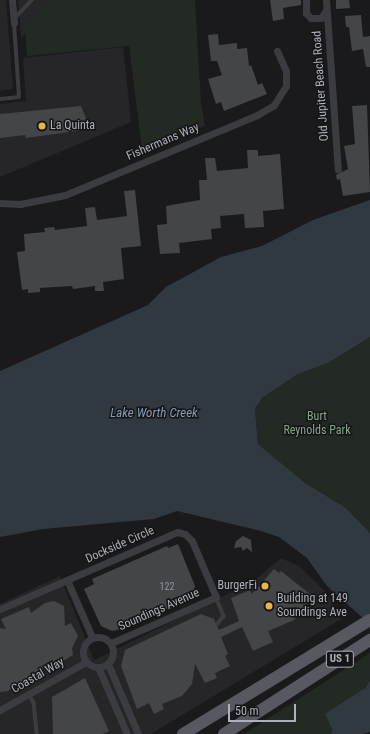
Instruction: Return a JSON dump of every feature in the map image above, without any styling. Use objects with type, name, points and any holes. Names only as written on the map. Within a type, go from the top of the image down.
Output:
[{"type":"main road","name":"US 1","points":[[183,734],[370,620]]},
{"type":"main road","name":"US 1","points":[[224,734],[369,641]]},
{"type":"street","points":[[12,0],[14,21]]},
{"type":"street","points":[[308,2],[308,16],[315,19],[323,16],[326,4],[321,0]]},
{"type":"street","name":"Old Jupiter Beach Road","points":[[326,4],[338,170]]},
{"type":"street","name":"Fishermans Way","points":[[0,203],[20,204],[65,195],[257,115],[274,105],[286,86],[286,71],[277,51]]},
{"type":"street","name":"Dockside Circle","points":[[0,609],[178,532],[185,534],[192,540],[216,597]]},
{"type":"street","points":[[67,580],[92,637]]},
{"type":"street","name":"Soundings Avenue","points":[[111,643],[216,597]]},
{"type":"street","points":[[92,637],[102,637],[111,643],[113,656],[108,664],[98,667],[86,662],[83,649],[92,637]]},
{"type":"street","name":"Coastal Way","points":[[0,710],[86,662]]},
{"type":"street","points":[[108,664],[138,734]]},
{"type":"street","points":[[98,667],[127,734]]},
{"type":"lane","points":[[0,99],[19,97],[14,21],[32,0]]},
{"type":"lane","points":[[216,597],[224,616],[218,624]]},
{"type":"lane","points":[[30,694],[34,702],[37,734]]},
{"type":"shaded area","points":[[0,0],[6,0],[13,89],[0,91]]},
{"type":"shaded area","points":[[18,0],[66,0],[21,38]]},
{"type":"shaded area","points":[[123,47],[131,122],[0,177],[0,104],[26,101],[23,58]]},
{"type":"shaded area","points":[[281,558],[299,566],[327,593],[341,619],[151,734],[0,734],[0,604],[60,576],[94,660],[254,581]]},
{"type":"green space","points":[[48,0],[195,0],[201,103],[205,126],[142,149],[129,46],[27,56],[25,23],[38,13]]},
{"type":"green space","name":"Burt Reynolds Park","points":[[370,337],[370,533],[346,508],[305,483],[258,444],[255,409],[262,398],[298,374],[328,363]]},
{"type":"green space","points":[[370,653],[370,681],[332,729],[331,734],[244,734]]},
{"type":"water","name":"Lake Worth Creek","points":[[370,200],[370,337],[328,363],[298,374],[262,398],[255,409],[258,444],[305,483],[346,508],[370,533],[370,627],[364,619],[327,586],[307,558],[279,537],[261,531],[177,511],[154,519],[43,529],[0,537],[0,371],[148,305],[166,287],[221,257],[262,246],[313,220]]},
{"type":"water","points":[[370,681],[370,732],[363,734],[331,734],[332,729],[325,714],[365,688]]},
{"type":"building","points":[[270,0],[301,0],[301,5],[283,8],[284,19],[273,21]]},
{"type":"building","points":[[336,0],[349,0],[350,8],[336,9]]},
{"type":"building","points":[[361,15],[363,37],[370,36],[370,67],[366,67],[363,49],[352,51],[349,27],[346,27],[345,16]]},
{"type":"building","points":[[218,34],[219,45],[237,43],[237,49],[247,48],[249,66],[251,65],[258,85],[262,83],[267,94],[224,111],[221,102],[216,104],[208,79],[222,75],[217,61],[211,61],[208,35]]},
{"type":"building","points":[[367,105],[370,192],[343,196],[340,179],[337,180],[336,175],[348,169],[344,146],[355,144],[352,106]]},
{"type":"building","name":"La Quinta","points":[[81,106],[87,121],[83,122],[84,130],[26,138],[25,135],[0,138],[0,114]]},
{"type":"building","points":[[247,150],[258,150],[258,156],[280,154],[284,209],[263,211],[264,227],[245,228],[244,214],[220,216],[221,228],[211,229],[212,239],[179,243],[180,253],[160,254],[157,225],[167,224],[166,206],[200,200],[199,180],[207,180],[205,158],[215,158],[217,171],[248,168]]},
{"type":"building","points":[[135,190],[141,246],[121,248],[124,279],[103,282],[104,291],[95,291],[95,286],[73,289],[72,286],[40,288],[40,292],[28,293],[28,289],[22,290],[17,252],[25,251],[24,234],[45,232],[44,228],[54,227],[55,230],[87,226],[85,208],[95,207],[97,220],[127,216],[124,191]]},
{"type":"building","points":[[243,536],[251,540],[252,552],[247,548],[243,551],[241,547],[234,548],[236,541]]},
{"type":"building","points":[[178,544],[195,586],[191,598],[122,629],[112,631],[101,626],[84,589],[94,584],[92,579],[167,546],[168,548]]},
{"type":"building","points":[[274,569],[279,573],[281,571],[311,595],[308,598],[310,600],[294,620],[268,631],[273,642],[253,651],[242,627],[221,637],[228,654],[225,656],[230,666],[215,673],[217,678],[205,683],[195,664],[192,684],[182,696],[162,704],[164,709],[154,714],[149,703],[137,709],[121,666],[125,650],[201,614],[214,619],[219,630],[239,621],[231,598],[250,590],[252,594]]},
{"type":"building","points":[[54,601],[64,606],[65,626],[71,623],[78,636],[72,648],[73,655],[48,670],[46,666],[8,691],[0,692],[0,628],[6,629],[1,619],[29,607],[31,613],[45,603]]},
{"type":"building","points":[[85,678],[109,731],[103,734],[53,734],[52,697]]},
{"type":"place","name":"La Quinta","points":[[42,126]]},
{"type":"place","name":"BurgerFi","points":[[265,586]]},
{"type":"place","name":"Building at 149 Soundings Ave","points":[[269,606]]}]
